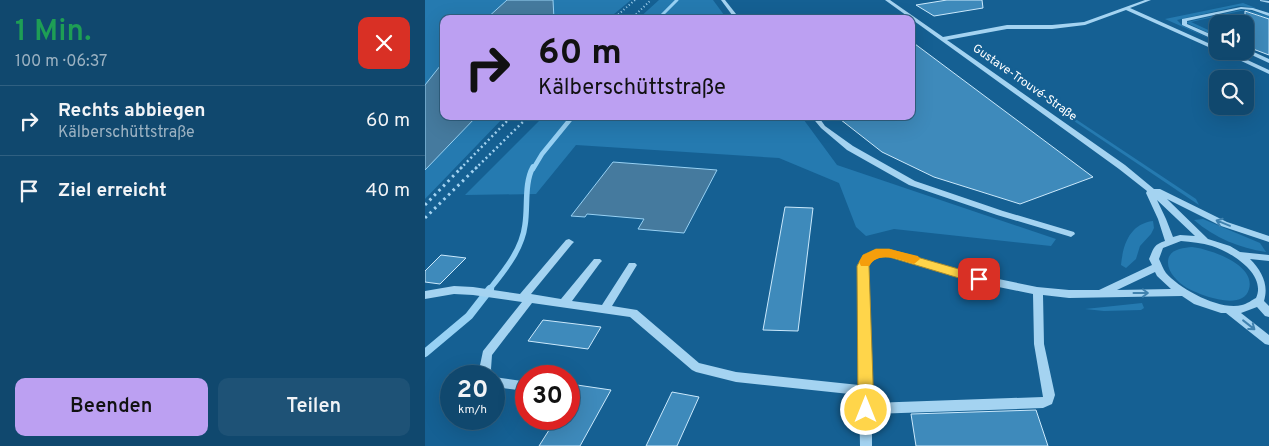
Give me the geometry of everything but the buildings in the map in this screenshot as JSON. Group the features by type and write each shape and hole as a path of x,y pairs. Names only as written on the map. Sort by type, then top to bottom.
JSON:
{"street":[{"path":"723,0 735,15"},
{"name":"Gustave-Trouvé-Straße","path":"887,0 908,15"},
{"path":"942,39 1007,26 1052,27 1085,23 1149,0"},
{"path":"1262,0 1269,2"},
{"path":"1125,8 1209,45"},
{"path":"1209,35 1185,24 1184,20 1241,8 1253,9 1269,15"},
{"name":"Gustave-Trouvé-Straße","path":"915,20 1122,166 1205,241"},
{"path":"1254,54 1269,61"},
{"path":"1243,60 1269,72"},
{"path":"817,120 823,127 850,148 912,183 1000,214 1071,234"},
{"name":"Gustave-Trouvé-Straße","path":"1146,186 1224,224 1269,239"},
{"name":"Gustave-Trouvé-Straße","path":"1146,186 1155,202 1169,240"},
{"path":"1238,255 1266,282 1259,301 1251,306 1228,309 1204,304 1181,293 1170,284 1156,267 1154,258 1156,250 1161,244 1169,240 1192,238 1205,241 1238,255 1269,258"},
{"path":"486,365 487,354 526,298 569,242"},
{"path":"866,446 867,391 863,266 867,258 876,253 889,253 979,279 1038,291 1069,294 1181,293"},
{"path":"564,303 597,261"},
{"path":"605,309 632,265"},
{"path":"1101,293 1156,267"},
{"path":"425,295 454,290 473,291 633,313 696,366 736,377 867,391"},
{"path":"866,410 1043,403 1048,400 1049,396 1038,332 1038,291"},
{"path":"1259,301 1269,313"},
{"path":"1228,309 1269,341"}],"path":[{"path":"618,15 635,0"},
{"path":"635,15 651,0"},
{"path":"425,205 508,120"},
{"path":"425,218 525,120"}],"shaded area":[{"path":"425,0 631,0 613,15 440,15 440,120 501,120 425,199"},
{"path":"507,0 553,0 554,15 490,15"},
{"path":"659,0 713,0 724,15 642,15"},
{"path":"1243,3 1256,8 1239,6 1177,20 1183,26 1209,38 1165,19"},
{"path":"1240,10 1245,10 1222,15 1218,15"},
{"path":"1245,10 1269,16 1269,19"},
{"path":"1209,17 1191,22 1209,30 1209,33 1187,23"},
{"path":"440,66 440,120 473,120 425,170 425,85"},
{"path":"1068,114 1196,199 1199,205 1065,115"},
{"path":"540,120 804,120 837,165 1056,239 1051,246 894,229 866,236 856,227 839,183 779,158 576,145 536,194 465,195"},
{"path":"613,162 717,170 684,233 638,229 644,219 587,214 585,217 571,216"},
{"path":"1203,219 1260,243 1266,252 1246,248 1228,241 1210,232 1194,220"},
{"path":"1153,221 1154,228 1140,246 1136,259 1126,268 1121,265 1129,236 1139,226"},
{"path":"1192,247 1209,251 1239,265 1249,280 1249,289 1245,296 1239,300 1221,300 1193,291 1180,283 1169,269 1169,257 1177,250"},
{"path":"1142,303 1144,308 1141,310 1104,311 1085,309"}],"waterway":[{"path":"662,15 677,0"},
{"path":"533,169 542,154 570,120"},
{"path":"489,290 511,260 520,243 526,218 528,180 533,167"},
{"path":"425,353 469,316 490,289"}],"slow traffic":[{"path":"865,262 867,258 876,253 889,253 914,259"}],"route":[{"path":"866,410 863,266 867,258 876,253 889,253 979,279"}]}
